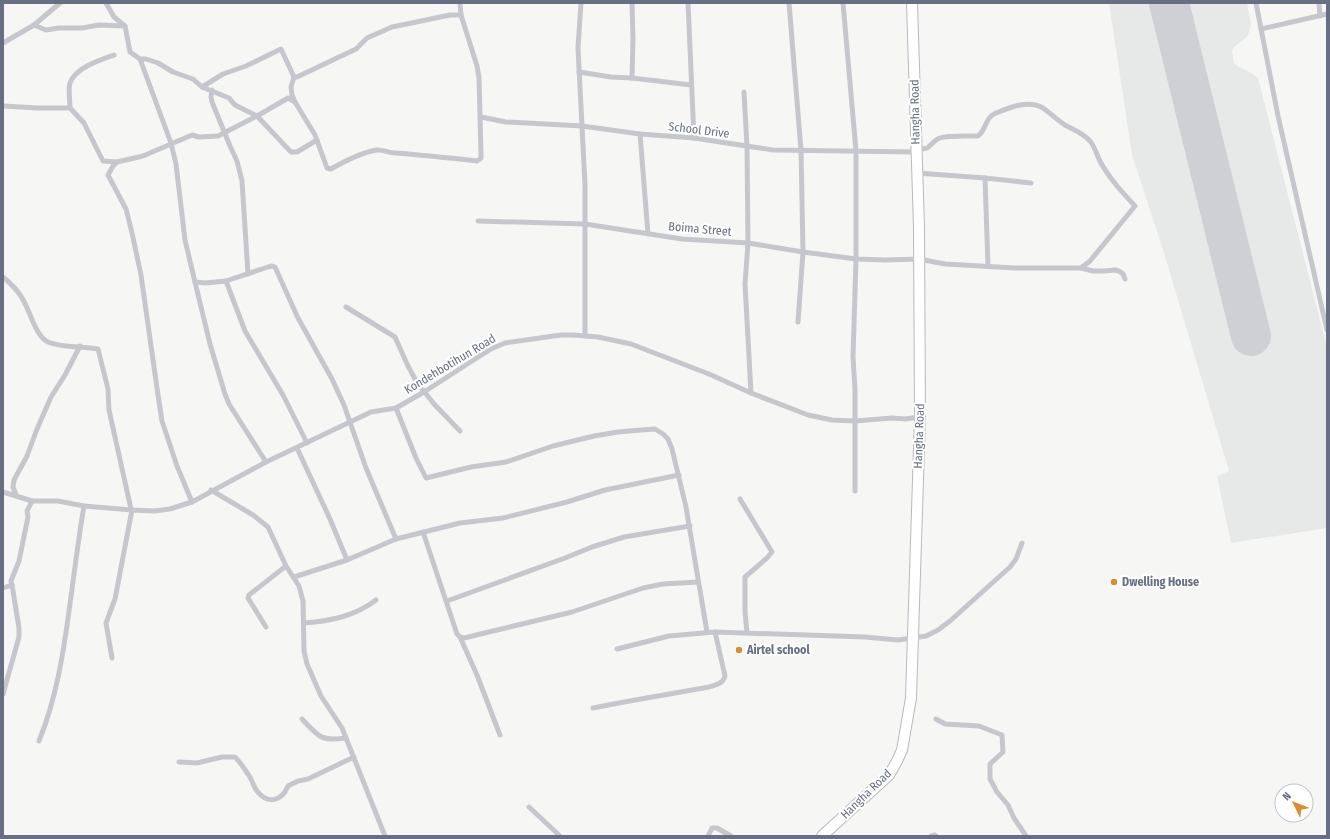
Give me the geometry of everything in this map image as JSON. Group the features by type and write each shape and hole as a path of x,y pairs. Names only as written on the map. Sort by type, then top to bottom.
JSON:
{"highway":[{"name":"Hangha Road","path":"822,836 889,775 902,750 911,698 920,417 918,173 912,3"}],"street":[{"path":"3,42 34,25 60,3"},
{"path":"106,3 114,17 125,26 130,52 140,59 171,143 177,172 185,240 210,344 225,394 229,404 266,462"},
{"path":"202,87 223,74 246,66 281,49 294,77 291,91 295,102 317,140 327,168 331,169 358,155 378,150 392,153 429,155 477,161 481,158 479,78 477,66 461,15 460,3"},
{"path":"581,3 578,48 585,185 585,336"},
{"path":"632,3 632,78"},
{"path":"688,3 694,138"},
{"path":"789,3 801,150 803,252 798,322"},
{"path":"842,3 856,151 854,350 855,491"},
{"path":"1256,3 1278,116 1327,330"},
{"path":"1319,3 1320,16"},
{"path":"1261,30 1327,14"},
{"path":"294,77 297,77 356,49 367,38 392,27 450,15 461,15"},
{"path":"34,25 46,30 59,28 82,28 99,25 125,26"},
{"path":"114,55 93,63 76,73 70,83 70,108 84,123 103,161 117,162 143,156 192,135 206,138 218,136 288,98 295,102"},
{"path":"140,59 146,59 158,63 173,72 193,79 202,87 229,98 235,105 257,116 291,152 297,152 317,140"},
{"path":"579,72 611,77 691,85"},
{"path":"212,90 211,97 237,161 242,181 248,274"},
{"path":"744,92 747,147 748,244 745,284 751,393"},
{"name":"School Drive","path":"481,117 506,122 582,126 640,134 694,138 773,150 922,150 927,149 941,138 978,136 982,133 992,115 1019,105 1036,105 1044,109 1058,121 1080,133 1091,143 1099,160 1119,189 1135,206 1090,261 1081,268"},
{"path":"3,106 70,108"},
{"path":"640,134 648,234"},
{"path":"117,162 108,175 126,210 132,233 141,275 162,421 175,460 192,502"},
{"path":"918,173 1032,183"},
{"path":"986,178 988,266"},
{"name":"Boima Street","path":"478,222 585,224 682,239 748,244 856,259 919,259 945,264 1028,268 1081,268 1093,271 1115,270 1123,274 1125,279"},
{"path":"195,282 206,283 226,281 268,266 275,267 298,318 332,380 396,539"},
{"path":"3,277 13,286 22,298 40,335 48,342 98,349 99,352 108,390 109,410 131,510 116,599 106,620 112,658"},
{"path":"226,281 245,331 283,395 307,443"},
{"path":"346,307 395,337 407,364 424,392 460,431"},
{"name":"Kondehbotihun Road","path":"32,501 58,501 84,506 131,510 162,511 170,509 192,502 211,490 266,462 371,412 396,408 491,349 516,340 561,335 612,339 631,344 808,415 832,420 855,421 920,417"},
{"path":"16,495 12,487 14,480 27,456 36,429 51,397 65,375 80,346"},
{"path":"396,408 416,458 426,478 460,469 506,462 553,446 594,436 618,432 655,429 663,434 668,439 672,449 679,475 690,526 707,632"},
{"path":"297,448 333,525 347,560"},
{"path":"294,577 347,560 396,539 460,523 503,518 567,502 604,490 679,475"},
{"path":"211,490 253,515 268,527 286,566 294,577 302,593 304,651 307,664 321,696 340,723 385,836"},
{"path":"3,492 32,501 27,511 28,517 19,561 11,581 19,628 19,637 3,694"},
{"path":"740,499 772,552 768,558 745,577 745,607 748,633"},
{"path":"39,741 53,701 62,659 84,506"},
{"path":"447,601 592,547 624,537 690,526"},
{"path":"423,532 457,634 460,637 480,682 500,734"},
{"path":"617,648 669,636 707,632 865,636 898,640 926,636 938,630 950,621 1010,567 1016,559 1022,543"},
{"path":"266,627 248,598 249,595 286,566"},
{"path":"460,637 464,638 572,612 650,587 663,584 698,582"},
{"path":"3,588 12,585"},
{"path":"304,623 331,620 346,616 362,609 376,600"},
{"path":"593,708 709,687 720,683 724,680 725,676 715,632"},
{"path":"302,719 323,738 334,740 346,738"},
{"path":"936,719 945,724 979,726 1002,735 1003,752 990,764 990,779 997,792 1008,805 1014,818 1026,836"},
{"path":"179,762 197,762 235,757 246,770 257,790 263,797 269,800 277,799 285,793 288,786 298,781 308,779 354,757"},
{"path":"529,807 560,836"},
{"path":"708,836 712,828 716,828 731,836"},
{"path":"931,836 936,836"}],"shaded area":[{"path":"1109,3 1247,3 1251,24 1247,37 1232,50 1234,63 1258,78 1327,347 1327,528 1231,543 1217,476 1229,471 1164,253 1132,155"}],"runway":[{"path":"1169,3 1251,336"}],"place":[{"name":"Dwelling House","path":"1114,582"},
{"name":"Airtel school","path":"739,650"}]}
